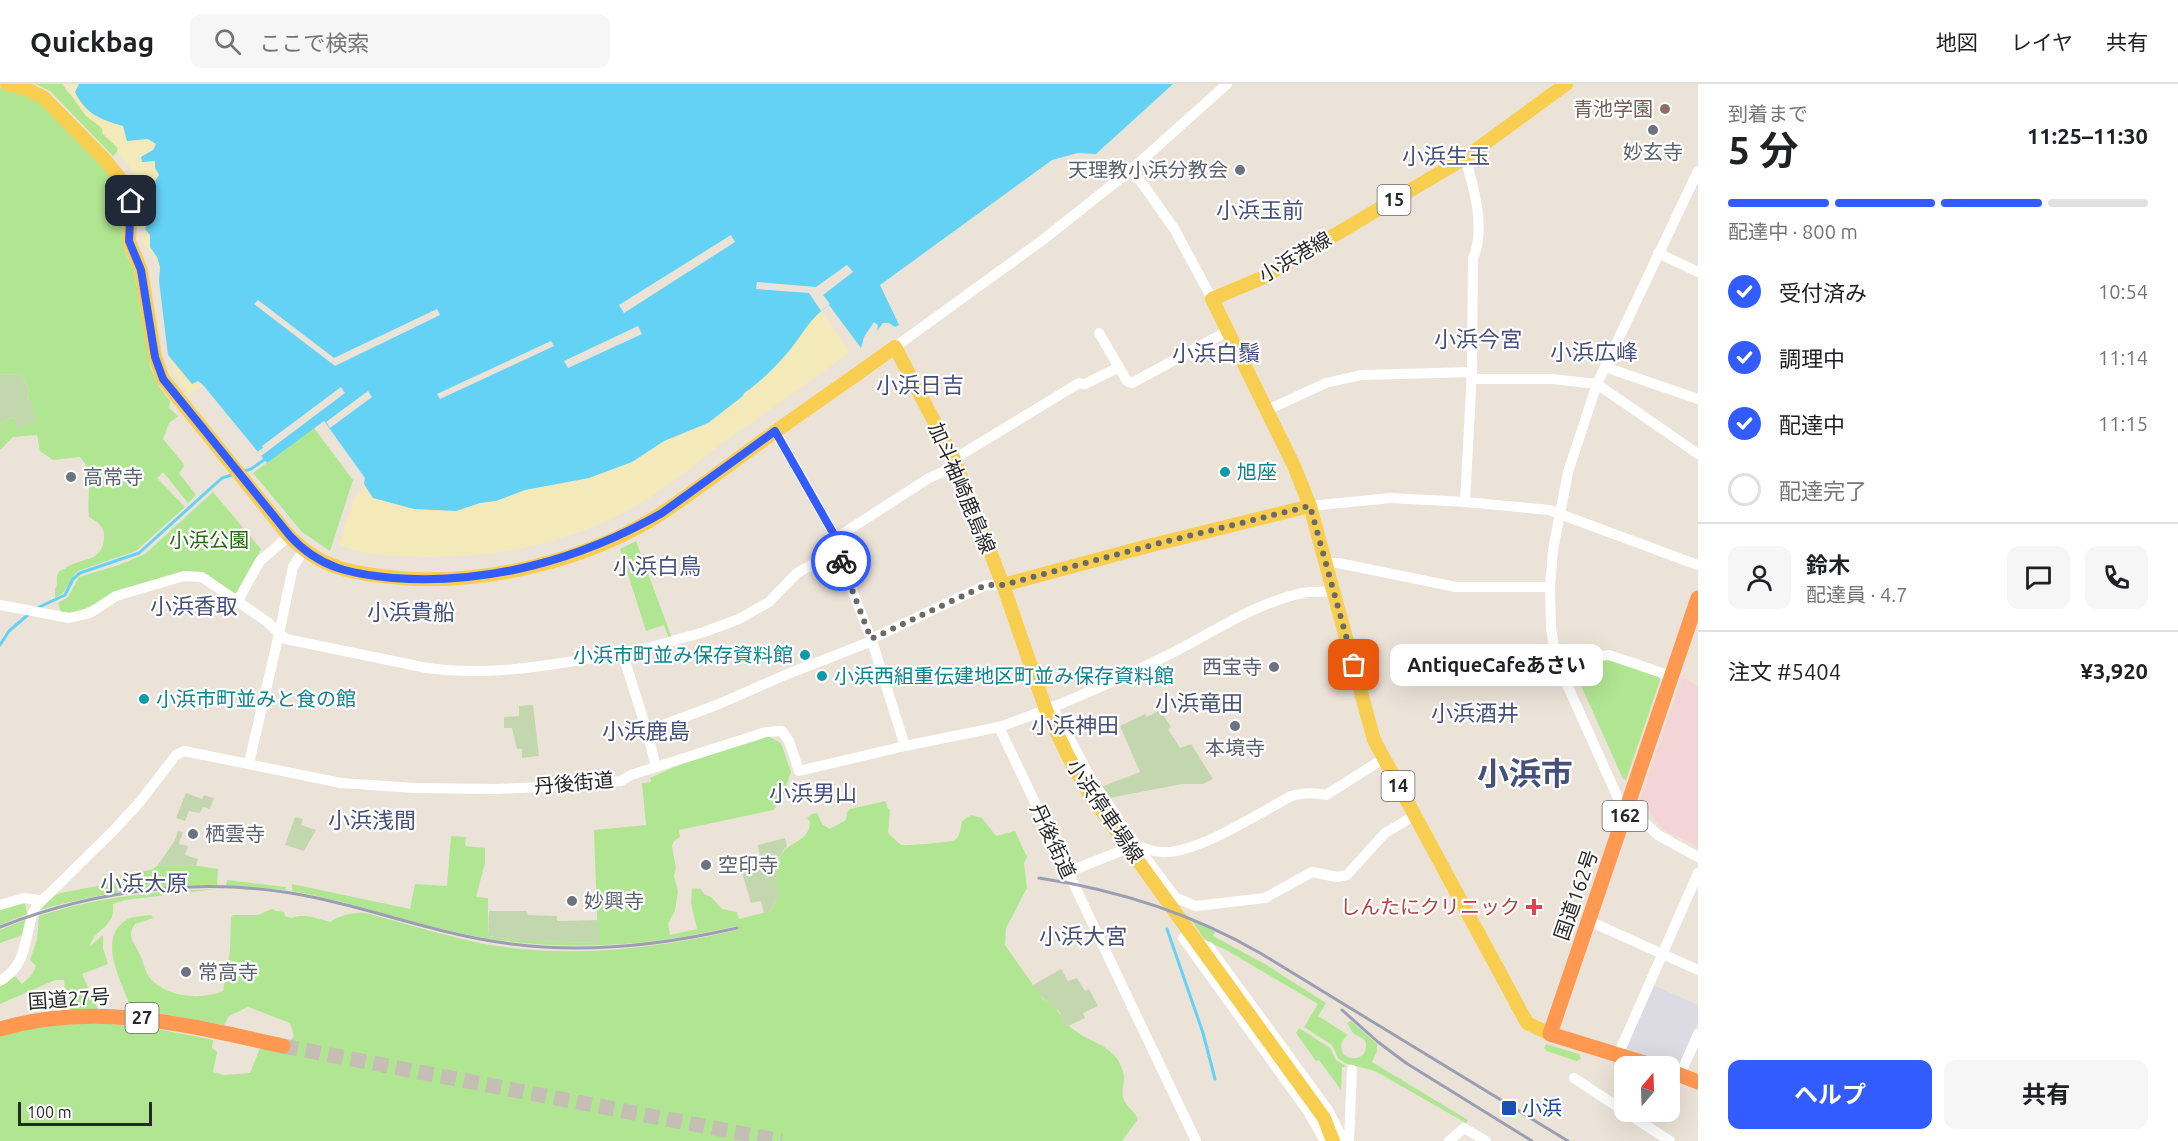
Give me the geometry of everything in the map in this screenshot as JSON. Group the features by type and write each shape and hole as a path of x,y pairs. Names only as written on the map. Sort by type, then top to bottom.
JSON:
{"highway":[{"name":"国道162号","path":"1550,1034 1698,598"},
{"name":"国道27号","path":"0,1029 47,1018 113,1016 159,1021 283,1046"},
{"path":"1550,1034 1621,1056"},
{"path":"1680,1075 1698,1082"}],"main road":[{"path":"6,84 24,88 43,97 106,161 126,186 131,201 129,241 141,270 158,369 171,392 303,550 324,563 350,571 407,579 483,576 539,565 600,544 662,513 895,347"},
{"name":"小浜港線","path":"1212,299 1262,278 1465,158 1566,84"},
{"path":"1003,585 1154,544 1310,506 1294,466 1212,299"},
{"name":"加斗袖崎鹿島線","path":"895,347 956,462 1003,585"},
{"name":"14","path":"1310,506 1374,740 1527,1023 1550,1034"},
{"name":"小浜停車場線","path":"1003,585 1068,756 1089,793 1324,1118 1333,1141"}],"street":[{"path":"895,347 1044,239 1132,169 1227,84"},
{"path":"1465,158 1478,210 1478,248 1473,258 1471,375 1465,502"},
{"path":"1132,169 1175,230 1212,299"},
{"path":"1698,171 1597,384 1568,472 1553,550 1550,587 1551,628 1556,660 1618,798 1658,835 1698,857"},
{"path":"1658,253 1698,272"},
{"path":"1099,333 1127,381 1132,383 1227,332"},
{"path":"836,538 1079,383 1085,384 1119,366"},
{"path":"1605,366 1698,399"},
{"path":"1267,411 1326,383 1362,375 1471,375 1552,379 1597,384 1698,454"},
{"path":"775,431 836,538 837,551 871,640 905,746 999,727 1049,709 1169,654 1234,618 1267,603 1304,592 1334,592"},
{"path":"1310,506 1391,498 1550,510 1698,566"},
{"path":"237,602 260,561 290,536"},
{"path":"249,763 293,567 303,550"},
{"path":"656,767 623,655 704,632 739,619 769,602 797,573 837,551"},
{"path":"1327,563 1338,563 1456,587 1550,587"},
{"path":"0,605 39,613 76,617 90,613 116,596 184,576 201,577 266,621 286,639 449,671 493,671 537,667 622,653"},
{"path":"646,732 871,640 986,585 1003,585"},
{"path":"1556,660 1609,655 1671,676"},
{"path":"1049,709 1090,777 1176,898 1196,906 1265,898 1312,872 1337,877 1347,875 1385,833 1414,816"},
{"name":"丹後街道","path":"999,727 1196,1141"},
{"name":"丹後街道","path":"39,900 47,896 114,831 176,755 184,751 341,783 457,789 568,786 621,781 631,775 766,732 782,731 789,741 799,771 905,746"},
{"path":"1068,872 1136,844 1149,850 1165,853 1199,844 1291,796 1315,792 1326,795 1383,759"},
{"path":"1618,1055 1698,873"},
{"path":"0,905 24,898 39,900 32,912 21,958 8,976 0,981"},
{"path":"1589,921 1698,970"},
{"path":"1324,1141 1307,1110 1183,938 1209,947 1328,1110 1344,1141"},
{"path":"1680,1065 1698,1034"},
{"path":"1349,1141 1352,1070"},
{"path":"1574,1078 1614,1104"},
{"path":"1642,1122 1670,1141"},
{"path":"1449,1141 1464,1128 1486,1141"}],"shaded area":[{"path":"1682,677 1698,686 1698,847 1663,830 1640,800"},
{"path":"1653,985 1698,1005 1698,1022 1680,1063 1680,1056 1644,1056 1625,1048"}],"green space":[{"path":"36,84 63,84 102,128 103,134 118,148 117,152 113,156 50,91"},
{"path":"0,87 32,95 102,163 121,188 125,205 123,239 125,251 134,271 150,366 158,385 170,401 169,408 178,416 169,423 163,439 183,463 184,466 179,473 196,495 188,503 163,472 157,478 185,507 136,551 78,571 63,593 55,598 59,572 96,556 100,552 104,534 100,525 89,517 89,478 85,463 80,457 53,460 40,451 37,435 13,437 0,450 0,425 12,417 16,419 30,403 27,394 29,390 21,375 0,374"},
{"path":"0,374 21,375 29,390 27,395 36,421 17,429 14,423 16,419 12,417 0,425"},
{"path":"314,428 353,480 330,551 302,532 253,473"},
{"name":"小浜公園","path":"213,492 261,549 238,593 232,594 207,575 93,605 74,613 61,612 58,603 68,597 79,577 119,565 145,554"},
{"path":"636,541 672,638 669,639 664,625 646,631 620,549"},
{"path":"1606,659 1658,675 1660,680 1626,780 1623,779 1571,663"},
{"path":"533,705 539,756 522,758 522,749 517,749 512,728 504,728 504,717 519,716 519,706"},
{"path":"1160,710 1171,727 1168,729 1180,748 1191,744 1213,779 1203,784 1182,784 1109,798 1101,787 1140,772 1120,726 1145,714 1147,717"},
{"path":"768,736 781,743 791,772 781,801 773,810 679,830 680,837 674,841 672,846 676,868 674,876 678,891 675,911 668,923 670,935 697,929 691,903 692,888 701,889 722,909 737,912 739,919 771,911 776,900 774,880 778,875 781,854 804,836 810,821 807,818 812,814 817,813 822,824 830,829 846,820 850,809 886,801 890,810 888,833 901,845 955,840 962,821 971,815 982,818 996,836 1015,831 1027,857 1024,863 1027,888 1006,928 1005,945 1043,999 1053,1005 1063,1022 1107,1049 1121,1066 1124,1076 1123,1097 1138,1119 1122,1141 0,1141 0,1036 28,1029 81,1023 158,1030 213,1040 212,1048 217,1052 213,1072 224,1075 250,1073 260,1048 282,1051 294,1036 290,1023 248,1007 229,1016 224,1025 131,1008 117,973 112,948 113,937 118,927 133,917 151,915 153,918 135,924 131,932 148,975 163,988 182,995 193,996 204,996 223,991 230,951 231,917 233,915 258,915 272,909 284,912 285,916 292,918 306,916 330,922 351,914 368,914 466,940 534,950 602,950 636,947 738,930 736,926 670,939 603,945 570,946 502,941 447,930 292,891 292,884 410,909 415,884 447,886 451,836 466,837 465,846 485,848 485,863 476,897 488,898 488,936 543,941 598,942 594,830 646,825 642,783 651,782 650,778 683,763"},
{"path":"186,793 202,799 204,795 214,798 210,809 203,807 200,813 189,811 185,821 176,818"},
{"path":"295,817 303,819 301,825 316,830 304,851 285,845"},
{"path":"178,831 183,832 179,844 188,846 185,855 198,859 196,866 158,865 175,840"},
{"path":"785,838 787,846 780,856 778,875 774,880 781,896 776,900 771,911 764,913 761,901 751,903 741,869 761,863 758,845"},
{"path":"158,865 218,869 217,885 127,891 40,910 56,894 102,885 111,879 153,869"},
{"path":"227,880 286,887 285,890 226,885"},
{"path":"216,889 125,900 113,904 111,918 92,940 90,946 103,935 103,948 108,964 82,974 98,1010 70,1011 69,991 65,989 64,980 55,980 0,1004 0,986 15,976 22,984 31,976 36,966 30,960 37,939 39,916 61,909 126,896"},
{"path":"25,903 27,914 0,925 0,908"},
{"path":"489,911 527,911 528,915 557,916 557,921 598,920 599,942 544,941 488,936"},
{"path":"27,919 25,934 0,943 0,930"},
{"path":"1192,921 1215,931 1213,936 1265,964 1326,1003 1318,1016 1348,1035 1342,1044 1344,1055 1358,1058 1366,1050 1365,1040 1353,1033 1347,1023 1351,1021 1377,1044 1377,1051 1372,1062 1468,1120 1466,1123 1375,1071 1345,1063 1338,1058 1332,1045 1304,1027 1318,1004 1205,940"},
{"path":"1061,969 1068,981 1077,978 1085,991 1089,989 1098,1006 1083,1013 1085,1018 1068,1026 1063,1022 1058,1011 1040,995 1033,985"},
{"path":"1299,1028 1330,1048 1336,1060 1347,1067 1342,1067 1341,1090 1296,1033"},
{"path":"1546,1044 1579,1054 1581,1059 1576,1061 1547,1051 1544,1048"}],"sand":[{"path":"63,84 79,84 75,92 105,120 123,126 127,141 148,139 156,144 153,150 159,175 150,189 150,211 146,229 151,248 160,267 158,271 157,264 142,241 143,189 117,152 118,148 103,134 102,128 86,116"},
{"path":"821,311 850,352 661,490 623,513 579,532 533,546 486,554 438,557 400,556 363,552 339,545 354,499 361,492 364,484 370,494 386,502 414,509 456,511 480,503 496,501 525,490 589,478 632,462 664,441 708,423 743,396 766,375"},
{"path":"168,355 192,383 198,380 203,385 189,395 173,372"}],"water":[{"path":"79,84 1173,84 1096,154 1078,153 1052,160 880,285 899,325 895,327 889,323 883,323 877,331 878,325 874,322 864,337 861,348 829,305 812,321 768,374 708,423 664,441 632,462 589,478 525,490 496,501 480,503 456,511 414,509 373,498 364,484 365,478 324,421 267,463 203,385 198,381 192,384 168,355 159,281 160,267 150,247 150,235 145,229 150,211 150,189 159,175 155,168 155,161 142,162 141,157 153,150 156,144 148,139 127,141 123,126 94,115 84,106 75,92"}],"pier":[{"path":"731,235 735,242 624,313 619,305"},
{"path":"847,265 853,272 823,295 830,304 821,311 809,293 756,289 757,282 816,287"},
{"path":"258,300 334,358 437,309 440,315 335,366 254,304"},
{"path":"638,326 642,334 568,368 564,361"},
{"path":"551,341 554,346 440,399 437,394"},
{"path":"341,387 345,393 261,456 257,452 263,448 262,446"},
{"path":"368,391 372,397 330,428 326,422"}],"waterway":[{"path":"244,471 264,460"},
{"path":"37,608 65,595 73,579 80,573 139,553 222,478 235,474"},
{"path":"0,645 9,631 29,614"},
{"path":"1167,929 1203,1033 1215,1079"}],"tunnel":[{"path":"283,1046 782,1141"}],"railway":[{"path":"1039,878 1125,896 1181,915 1234,939 1568,1141"},
{"path":"0,927 77,903 116,895 156,889 237,887 317,898 438,930 487,940 540,947 625,946 681,939 737,928"},
{"path":"1342,1010 1406,1063 1532,1141"}],"way so far":[{"path":"841,561 871,639 986,585 1003,585 1310,506 1354,665"}],"place":[{"name":"青池学園","path":"1665,109"},
{"name":"妙玄寺","path":"1653,130"},
{"name":"天理教小浜分教会","path":"1240,170"},
{"name":"旭座","path":"1225,472"},
{"name":"高常寺","path":"71,477"},
{"name":"小浜市町並み保存資料館","path":"805,655"},
{"name":"AntiqueCafeあさい","path":"1354,665"},
{"name":"西宝寺","path":"1274,667"},
{"name":"小浜西組重伝建地区町並み保存資料館","path":"822,676"},
{"name":"小浜市町並みと食の館","path":"144,699"},
{"name":"本境寺","path":"1235,726"},
{"name":"栖雲寺","path":"193,834"},
{"name":"空印寺","path":"706,865"},
{"name":"妙興寺","path":"572,901"},
{"name":"しんたにクリニック","path":"1534,907"},
{"name":"常高寺","path":"186,972"},
{"name":"小浜","path":"1509,1108"}],"district":[{"name":"小浜生玉","path":"1446,156"},
{"name":"小浜玉前","path":"1260,210"},
{"name":"小浜今宮","path":"1478,339"},
{"name":"小浜広峰","path":"1594,352"},
{"name":"小浜白鬚","path":"1216,353"},
{"name":"小浜日吉","path":"920,385"},
{"name":"小浜白鳥","path":"657,566"},
{"name":"小浜香取","path":"194,606"},
{"name":"小浜貴船","path":"411,612"},
{"name":"小浜竜田","path":"1199,703"},
{"name":"小浜酒井","path":"1475,713"},
{"name":"小浜神田","path":"1075,725"},
{"name":"小浜鹿島","path":"646,731"},
{"name":"小浜市","path":"1525,774"},
{"name":"小浜男山","path":"813,793"},
{"name":"小浜浅間","path":"372,820"},
{"name":"小浜大原","path":"144,883"},
{"name":"小浜大宮","path":"1083,936"}],"route":[{"path":"131,201 129,241 141,270 155,357 163,379 171,392 290,536 303,550 324,563 350,571 407,579 483,576 539,565 609,540 645,523 775,431 836,538 841,561"}]}
